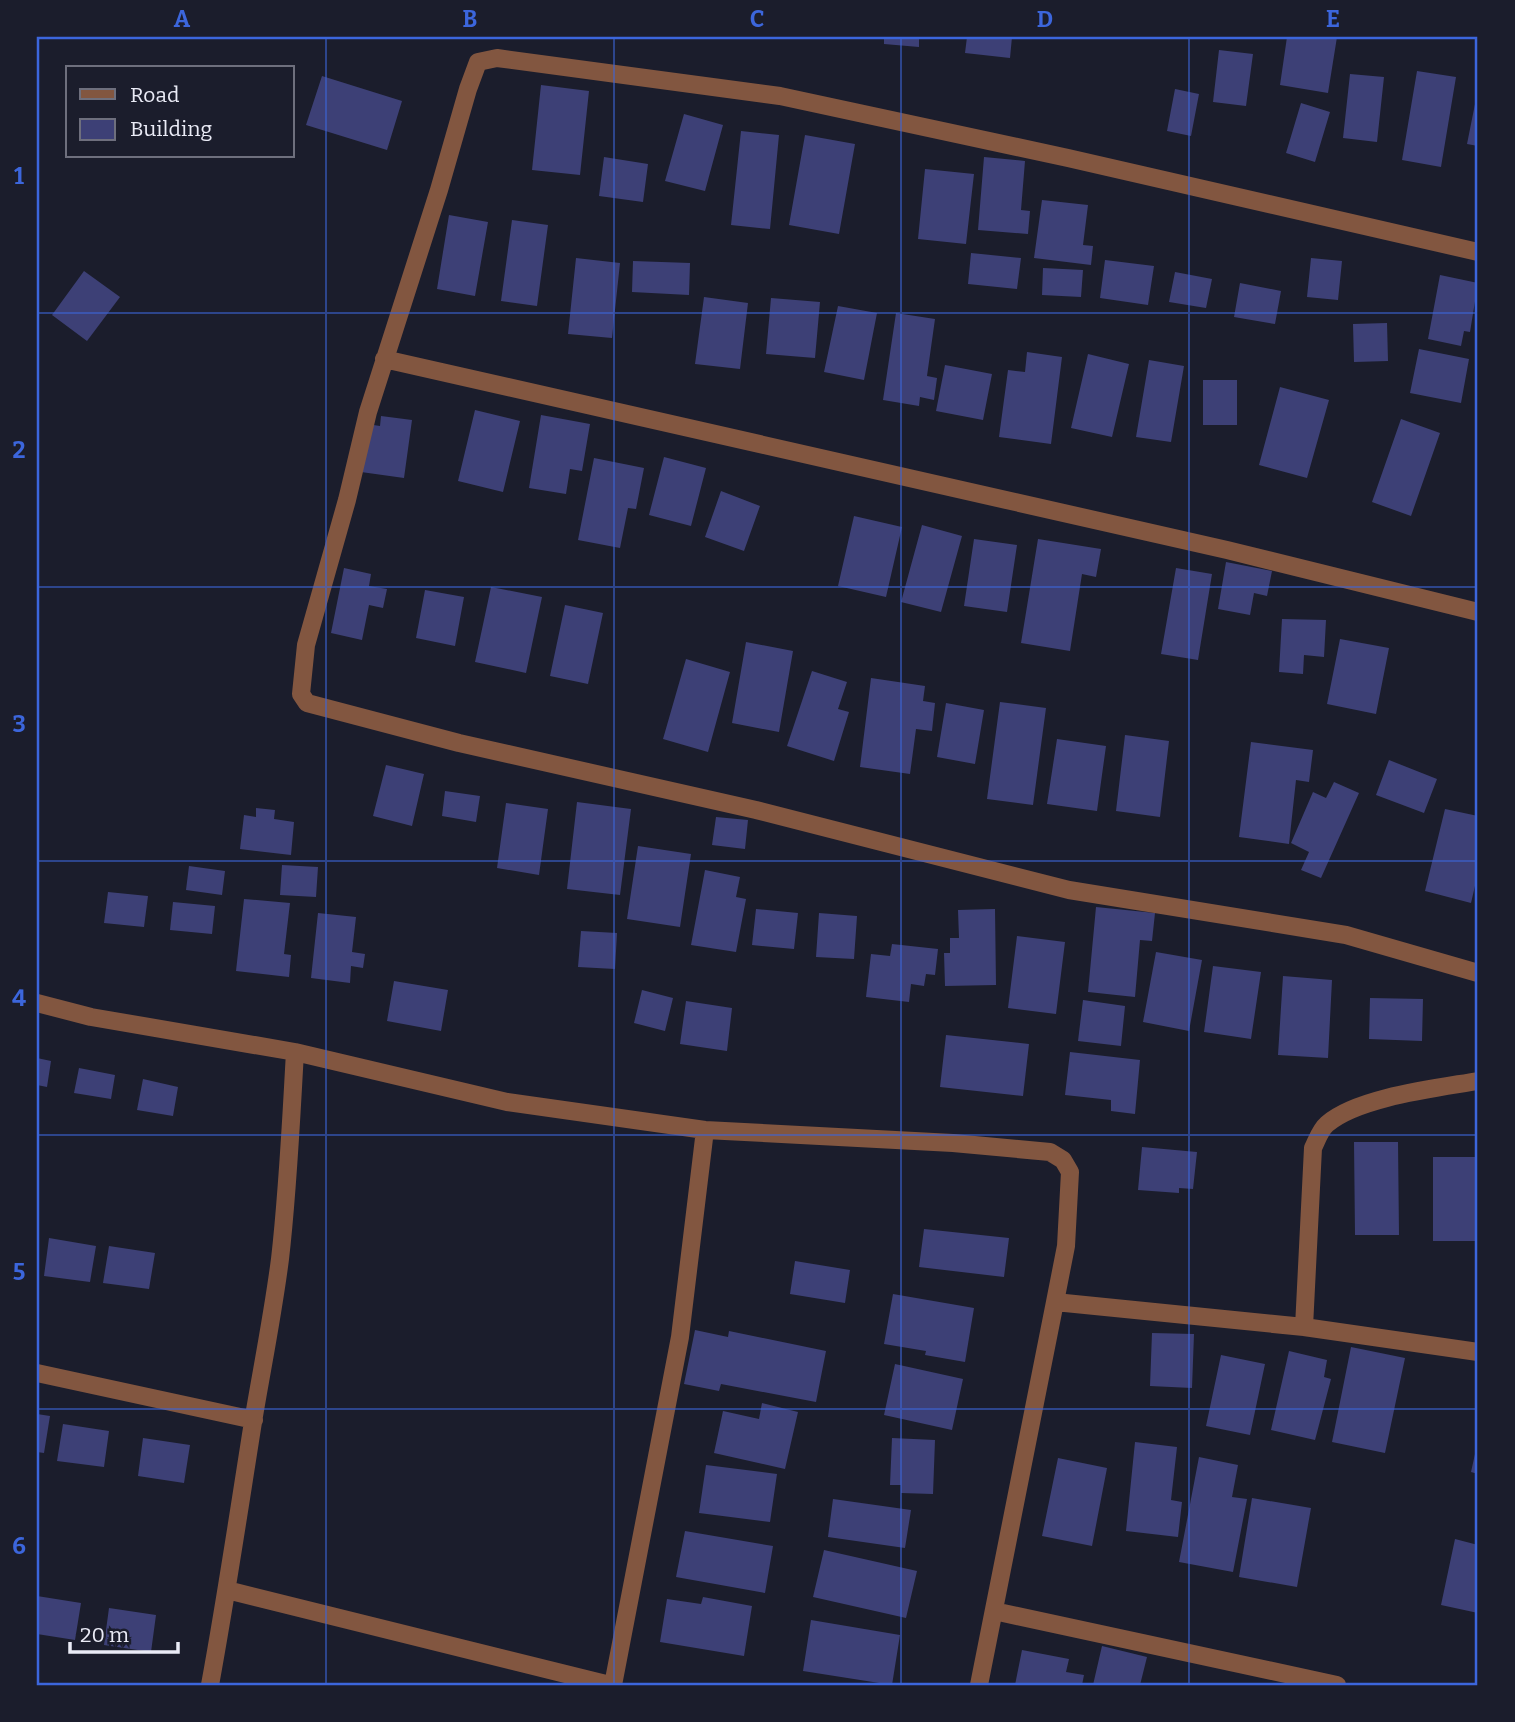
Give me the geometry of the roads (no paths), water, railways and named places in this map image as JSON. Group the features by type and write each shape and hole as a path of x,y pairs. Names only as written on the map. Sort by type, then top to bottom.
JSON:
{"street":[{"path":"1478,252 1081,161 780,96 497,58 478,62 368,412 347,500 306,645 300,694 307,703 459,743 756,810 1069,890 1346,935 1478,973"},
{"path":"384,359 1200,543 1478,612"},
{"path":"37,1003 91,1017 295,1052 507,1102 705,1130 953,1143 1050,1152 1063,1160 1070,1172 1066,1246 979,1685"},
{"path":"210,1685 267,1352 280,1258 290,1152 295,1052"},
{"path":"1304,1327 1313,1148 1319,1135 1327,1125 1359,1106 1433,1088 1478,1081"},
{"path":"227,1590 611,1685 680,1336 705,1130"},
{"path":"1055,1302 1304,1327 1478,1352"},
{"path":"37,1373 254,1420"},
{"path":"994,1611 1337,1685"}]}
